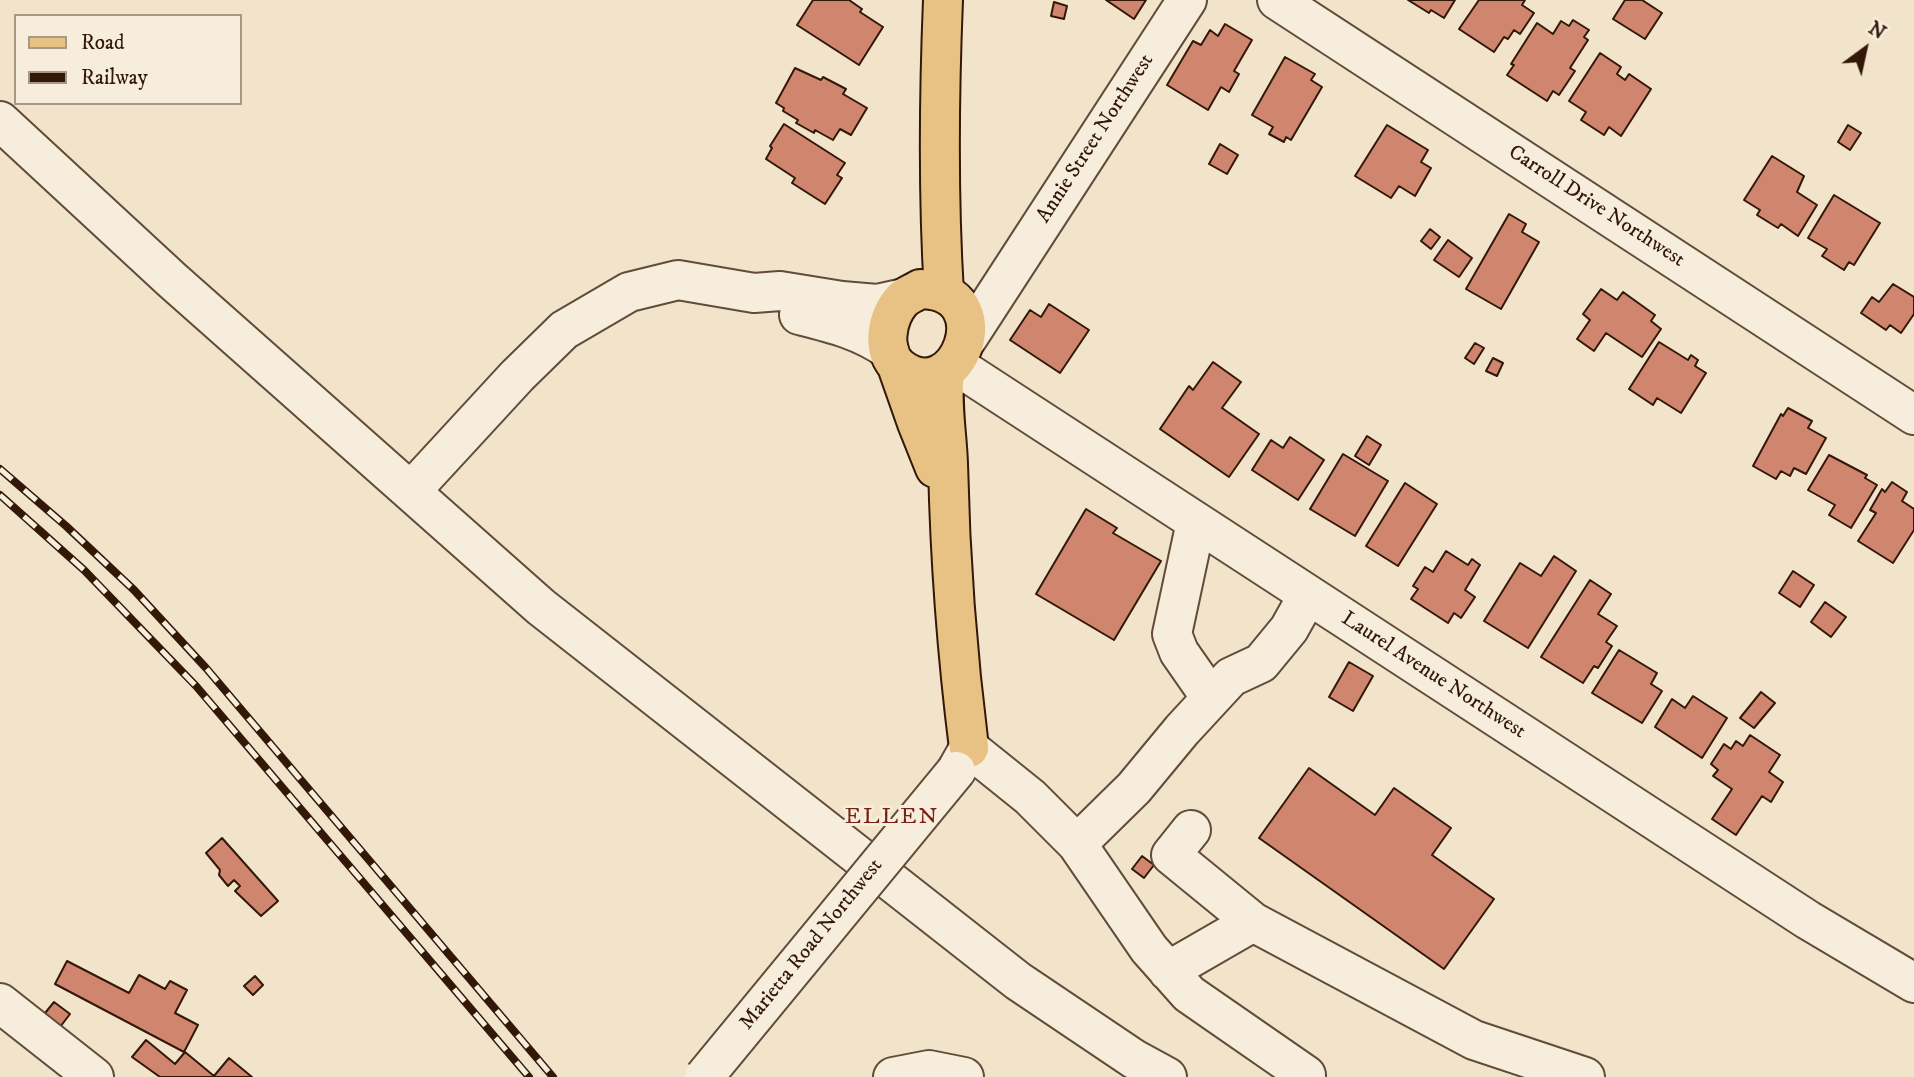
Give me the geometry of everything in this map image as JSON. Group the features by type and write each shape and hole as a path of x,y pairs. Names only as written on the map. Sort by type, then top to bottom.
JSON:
{"main road":[{"path":"932,295 941,221 939,79 943,0"},
{"path":"932,295 891,317 888,331 893,358 928,453 949,495"},
{"path":"932,295 965,321 943,421 947,447 962,759"},
{"path":"893,358 909,374 919,377 933,377 955,358"}],"street":[{"name":"Annie Street Northwest","path":"955,358 1187,0"},
{"name":"Carroll Drive Northwest","path":"1277,0 1914,415"},
{"path":"0,121 172,280 541,607 1007,973 1134,1059 1167,1077"},
{"path":"411,491 517,376 564,330 629,292 678,280 754,293 780,291 877,304 1005,279"},
{"path":"754,293 772,307 869,336 893,358"},
{"name":"Laurel Avenue Northwest","path":"955,358 1308,595 1808,920 1914,983"},
{"path":"1196,522 1172,634 1179,652 1211,698"},
{"path":"1077,844 1134,788 1231,677 1261,663 1289,629 1308,595"},
{"path":"962,759 1030,797 1077,844 1149,949 1189,994 1306,1075"},
{"name":"Marietta Road Northwest","path":"704,1077 962,759"},
{"path":"1191,830 1171,855 1253,922 1474,1040 1585,1077"},
{"path":"1168,971 1253,922"},
{"path":"0,1003 94,1077"},
{"path":"909,1076 929,1070 964,1077"}],"building":[{"path":"813,0 849,0 862,9 860,12 883,27 859,65 797,25"},
{"path":"1106,0 1146,0 1134,19"},
{"path":"1408,0 1455,0 1444,18 1431,10 1429,13"},
{"path":"1479,0 1525,0 1522,5 1534,13 1520,34 1514,30 1508,39 1504,37 1494,52 1459,29"},
{"path":"1625,0 1642,0 1662,13 1645,39 1613,19"},
{"path":"1054,2 1067,6 1064,19 1051,16"},
{"path":"1573,20 1589,30 1584,37 1588,40 1570,68 1575,71 1559,95 1553,91 1547,101 1507,75 1537,23 1553,34 1561,21 1569,26"},
{"path":"1225,24 1252,40 1234,71 1239,74 1229,92 1221,87 1208,110 1167,85 1193,41 1201,45 1210,30 1218,36"},
{"path":"1600,53 1621,67 1617,74 1625,80 1629,74 1651,89 1621,136 1609,127 1604,135 1581,120 1586,112 1569,101"},
{"path":"1285,57 1315,74 1311,80 1322,87 1291,140 1286,137 1284,142 1269,134 1273,127 1252,115"},
{"path":"795,68 821,80 823,77 846,89 843,94 867,108 851,135 840,129 833,140 815,130 814,133 796,123 798,120 776,103"},
{"path":"784,124 845,163 837,175 842,178 825,204 792,183 795,178 766,159 772,148 770,146"},
{"path":"1387,125 1428,150 1421,162 1431,168 1415,196 1399,186 1391,198 1355,176"},
{"path":"1848,125 1861,133 1850,150 1838,142"},
{"path":"1220,144 1238,155 1227,174 1209,164"},
{"path":"1772,156 1804,176 1797,192 1817,205 1798,236 1781,224 1778,228 1757,215 1760,210 1744,200"},
{"path":"1834,195 1880,223 1854,265 1849,262 1844,270 1822,256 1827,249 1808,238"},
{"path":"1509,214 1526,224 1522,232 1539,242 1501,309 1466,289"},
{"path":"1430,229 1440,237 1431,249 1421,241"},
{"path":"1448,240 1472,258 1459,277 1434,260"},
{"path":"1893,284 1914,297 1914,314 1901,333 1890,325 1886,330 1861,313 1872,297 1879,302"},
{"path":"1601,289 1617,300 1623,292 1655,315 1651,321 1661,329 1642,357 1606,333 1594,351 1577,339 1590,320 1583,314"},
{"path":"1049,304 1089,330 1060,373 1010,340 1030,310 1041,317"},
{"path":"1659,342 1688,360 1691,355 1698,360 1695,366 1706,373 1681,413 1657,398 1653,405 1629,389"},
{"path":"1475,343 1484,348 1474,364 1465,358"},
{"path":"1493,358 1503,363 1497,376 1486,371"},
{"path":"1213,362 1241,382 1222,408 1259,434 1229,477 1160,429 1189,386 1193,390"},
{"path":"1788,408 1812,421 1808,428 1826,438 1806,474 1794,468 1790,476 1781,471 1776,479 1753,466 1781,414 1783,416"},
{"path":"1367,436 1381,445 1369,465 1355,456"},
{"path":"1290,437 1324,460 1298,500 1252,470 1271,440 1283,448"},
{"path":"1343,454 1388,481 1355,536 1310,509"},
{"path":"1829,455 1867,475 1865,478 1877,485 1851,528 1829,515 1835,505 1808,490"},
{"path":"1892,482 1907,492 1902,501 1914,509 1914,530 1893,563 1858,541 1876,513 1870,510 1882,489 1885,492"},
{"path":"1405,483 1437,504 1398,566 1366,546"},
{"path":"1086,509 1117,528 1113,533 1161,561 1114,640 1036,594"},
{"path":"1446,551 1468,565 1472,559 1480,565 1465,590 1475,597 1461,618 1454,613 1448,623 1411,599 1418,589 1413,586 1425,567 1433,572"},
{"path":"1554,556 1576,571 1528,648 1484,621 1520,563 1541,576"},
{"path":"1793,571 1814,585 1800,607 1779,593"},
{"path":"1590,580 1611,594 1598,614 1617,626 1606,642 1612,646 1598,668 1594,666 1583,683 1541,657"},
{"path":"1825,602 1846,617 1831,637 1811,622"},
{"path":"1619,650 1657,673 1651,684 1662,691 1642,723 1592,693"},
{"path":"1349,662 1373,676 1353,711 1329,697"},
{"path":"1761,692 1775,703 1754,728 1740,718"},
{"path":"1693,696 1727,718 1702,758 1655,727 1672,699 1685,708"},
{"path":"1750,735 1780,755 1769,772 1783,782 1771,802 1762,796 1736,835 1712,819 1732,789 1713,776 1718,770 1711,764 1724,744 1731,749 1736,741 1743,746"},
{"path":"1309,768 1375,815 1394,788 1451,828 1432,855 1494,899 1444,969 1259,838"},
{"path":"222,838 278,901 261,916 235,891 240,886 234,880 228,886 219,875 220,870 206,853"},
{"path":"1142,856 1154,865 1144,878 1132,869"},
{"path":"67,961 129,993 139,975 165,989 170,981 187,990 175,1013 198,1025 184,1052 55,984"},
{"path":"255,976 263,985 253,995 244,986"},
{"path":"54,1002 70,1014 57,1031 41,1018"},
{"path":"146,1040 175,1064 185,1052 214,1076 229,1058 252,1077 160,1077 132,1057"}],"railway":[{"path":"0,469 134,590 206,668 553,1077"},
{"path":"0,495 84,570 196,686 529,1077"}],"district":[{"name":"ELLEN","path":"892,818"}]}
